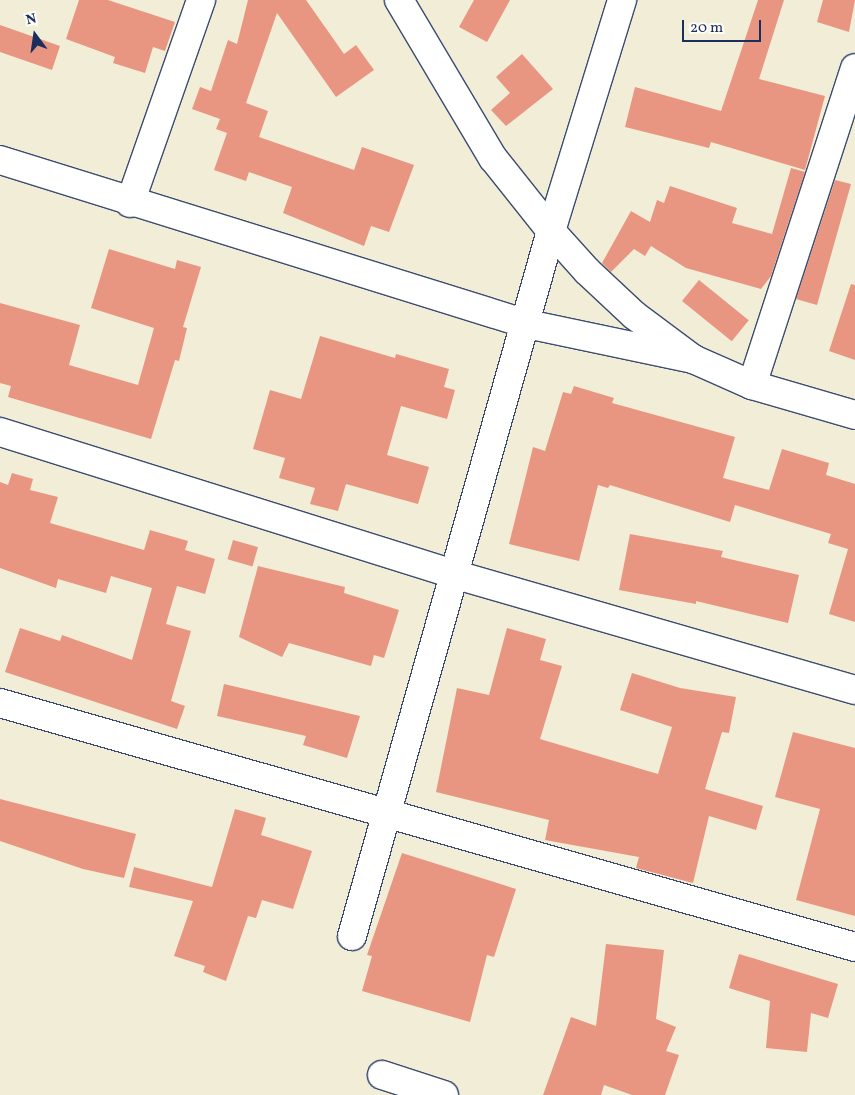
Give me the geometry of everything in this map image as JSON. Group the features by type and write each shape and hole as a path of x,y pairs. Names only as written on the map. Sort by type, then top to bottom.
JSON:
{"street":[{"path":"130,203 200,0"},
{"path":"399,0 493,158 551,232 587,271 634,315 693,359"},
{"path":"352,936 388,814 453,574 527,324 551,232 622,0"},
{"path":"752,384 855,68"},
{"path":"0,160 130,203 527,324 693,359 752,384 855,415"},
{"path":"0,432 453,574 855,690"},
{"path":"0,703 855,946"},
{"path":"382,1075 444,1095"}],"building":[{"path":"79,0 108,0 175,22 165,51 153,47 145,73 113,63 115,57 66,39"},
{"path":"248,0 306,0 344,54 356,45 374,70 336,97 277,13 246,103 268,111 259,137 354,170 362,147 414,165 389,232 371,226 364,246 283,213 292,187 249,172 246,181 214,170 227,133 216,129 220,119 192,109 200,87 211,91 228,40 237,44"},
{"path":"474,0 510,0 487,42 459,27"},
{"path":"758,0 784,0 759,79 825,96 805,170 711,142 709,148 625,127 635,87 721,111"},
{"path":"823,0 855,0 849,32 817,22"},
{"path":"0,25 60,46 52,70 0,52"},
{"path":"522,54 553,89 506,126 491,110 510,93 496,77"},
{"path":"791,168 805,172 771,276 761,289 686,268 651,246 645,256 634,249 611,272 602,263 631,211 650,222 657,200 664,203 670,186 737,208 732,223 772,234"},
{"path":"835,180 851,184 817,305 796,299"},
{"path":"109,249 175,269 177,260 201,267 183,327 187,328 179,361 175,360 151,439 8,397 11,386 0,383 0,303 80,325 69,365 138,385 154,328 91,308"},
{"path":"699,280 749,320 732,341 682,301"},
{"path":"851,284 855,285 855,360 829,351"},
{"path":"320,336 395,358 396,354 449,369 444,387 455,390 447,419 401,406 387,455 429,467 418,504 346,484 338,511 310,504 315,488 279,478 285,458 253,449 270,390 301,399"},
{"path":"574,386 614,398 612,403 735,437 723,478 769,490 782,449 829,463 826,475 855,484 855,622 829,614 848,549 828,543 831,534 735,505 730,522 610,485 608,488 598,485 579,561 509,544 533,447 545,451 563,392 571,394"},
{"path":"12,473 33,479 30,490 58,497 50,523 144,550 150,530 188,541 185,550 215,559 205,594 177,586 166,624 191,631 171,701 185,706 177,729 5,672 20,628 60,641 62,635 132,660 152,588 111,576 106,593 58,579 56,588 0,568 0,482 8,485"},
{"path":"630,534 723,551 721,557 799,575 788,623 696,601 696,604 619,590"},
{"path":"233,540 258,547 252,566 227,559"},
{"path":"258,566 345,587 344,593 399,610 384,658 374,655 371,666 289,643 282,657 239,637"},
{"path":"507,628 546,639 540,660 562,666 540,739 658,774 672,727 620,710 632,673 680,688 736,697 729,733 722,732 705,789 763,806 756,830 709,816 693,883 636,868 639,857 545,840 549,820 436,792 457,688 489,695"},
{"path":"224,684 360,716 347,758 303,745 306,736 217,716"},
{"path":"793,732 855,748 855,916 796,900 820,809 775,797"},
{"path":"0,799 136,834 124,878 83,869 0,841"},
{"path":"235,809 266,818 261,835 312,851 293,909 262,900 256,918 248,916 226,981 203,972 205,966 174,956 193,901 129,887 134,867 212,887"},
{"path":"402,853 516,889 494,957 487,955 470,1022 362,991 372,956 367,955"},
{"path":"606,944 664,950 656,1019 676,1027 666,1051 679,1055 665,1095 632,1095 604,1085 601,1095 543,1095 571,1017 596,1026"},
{"path":"739,954 838,984 828,1018 811,1013 807,1052 766,1048 770,1001 729,988"}]}
